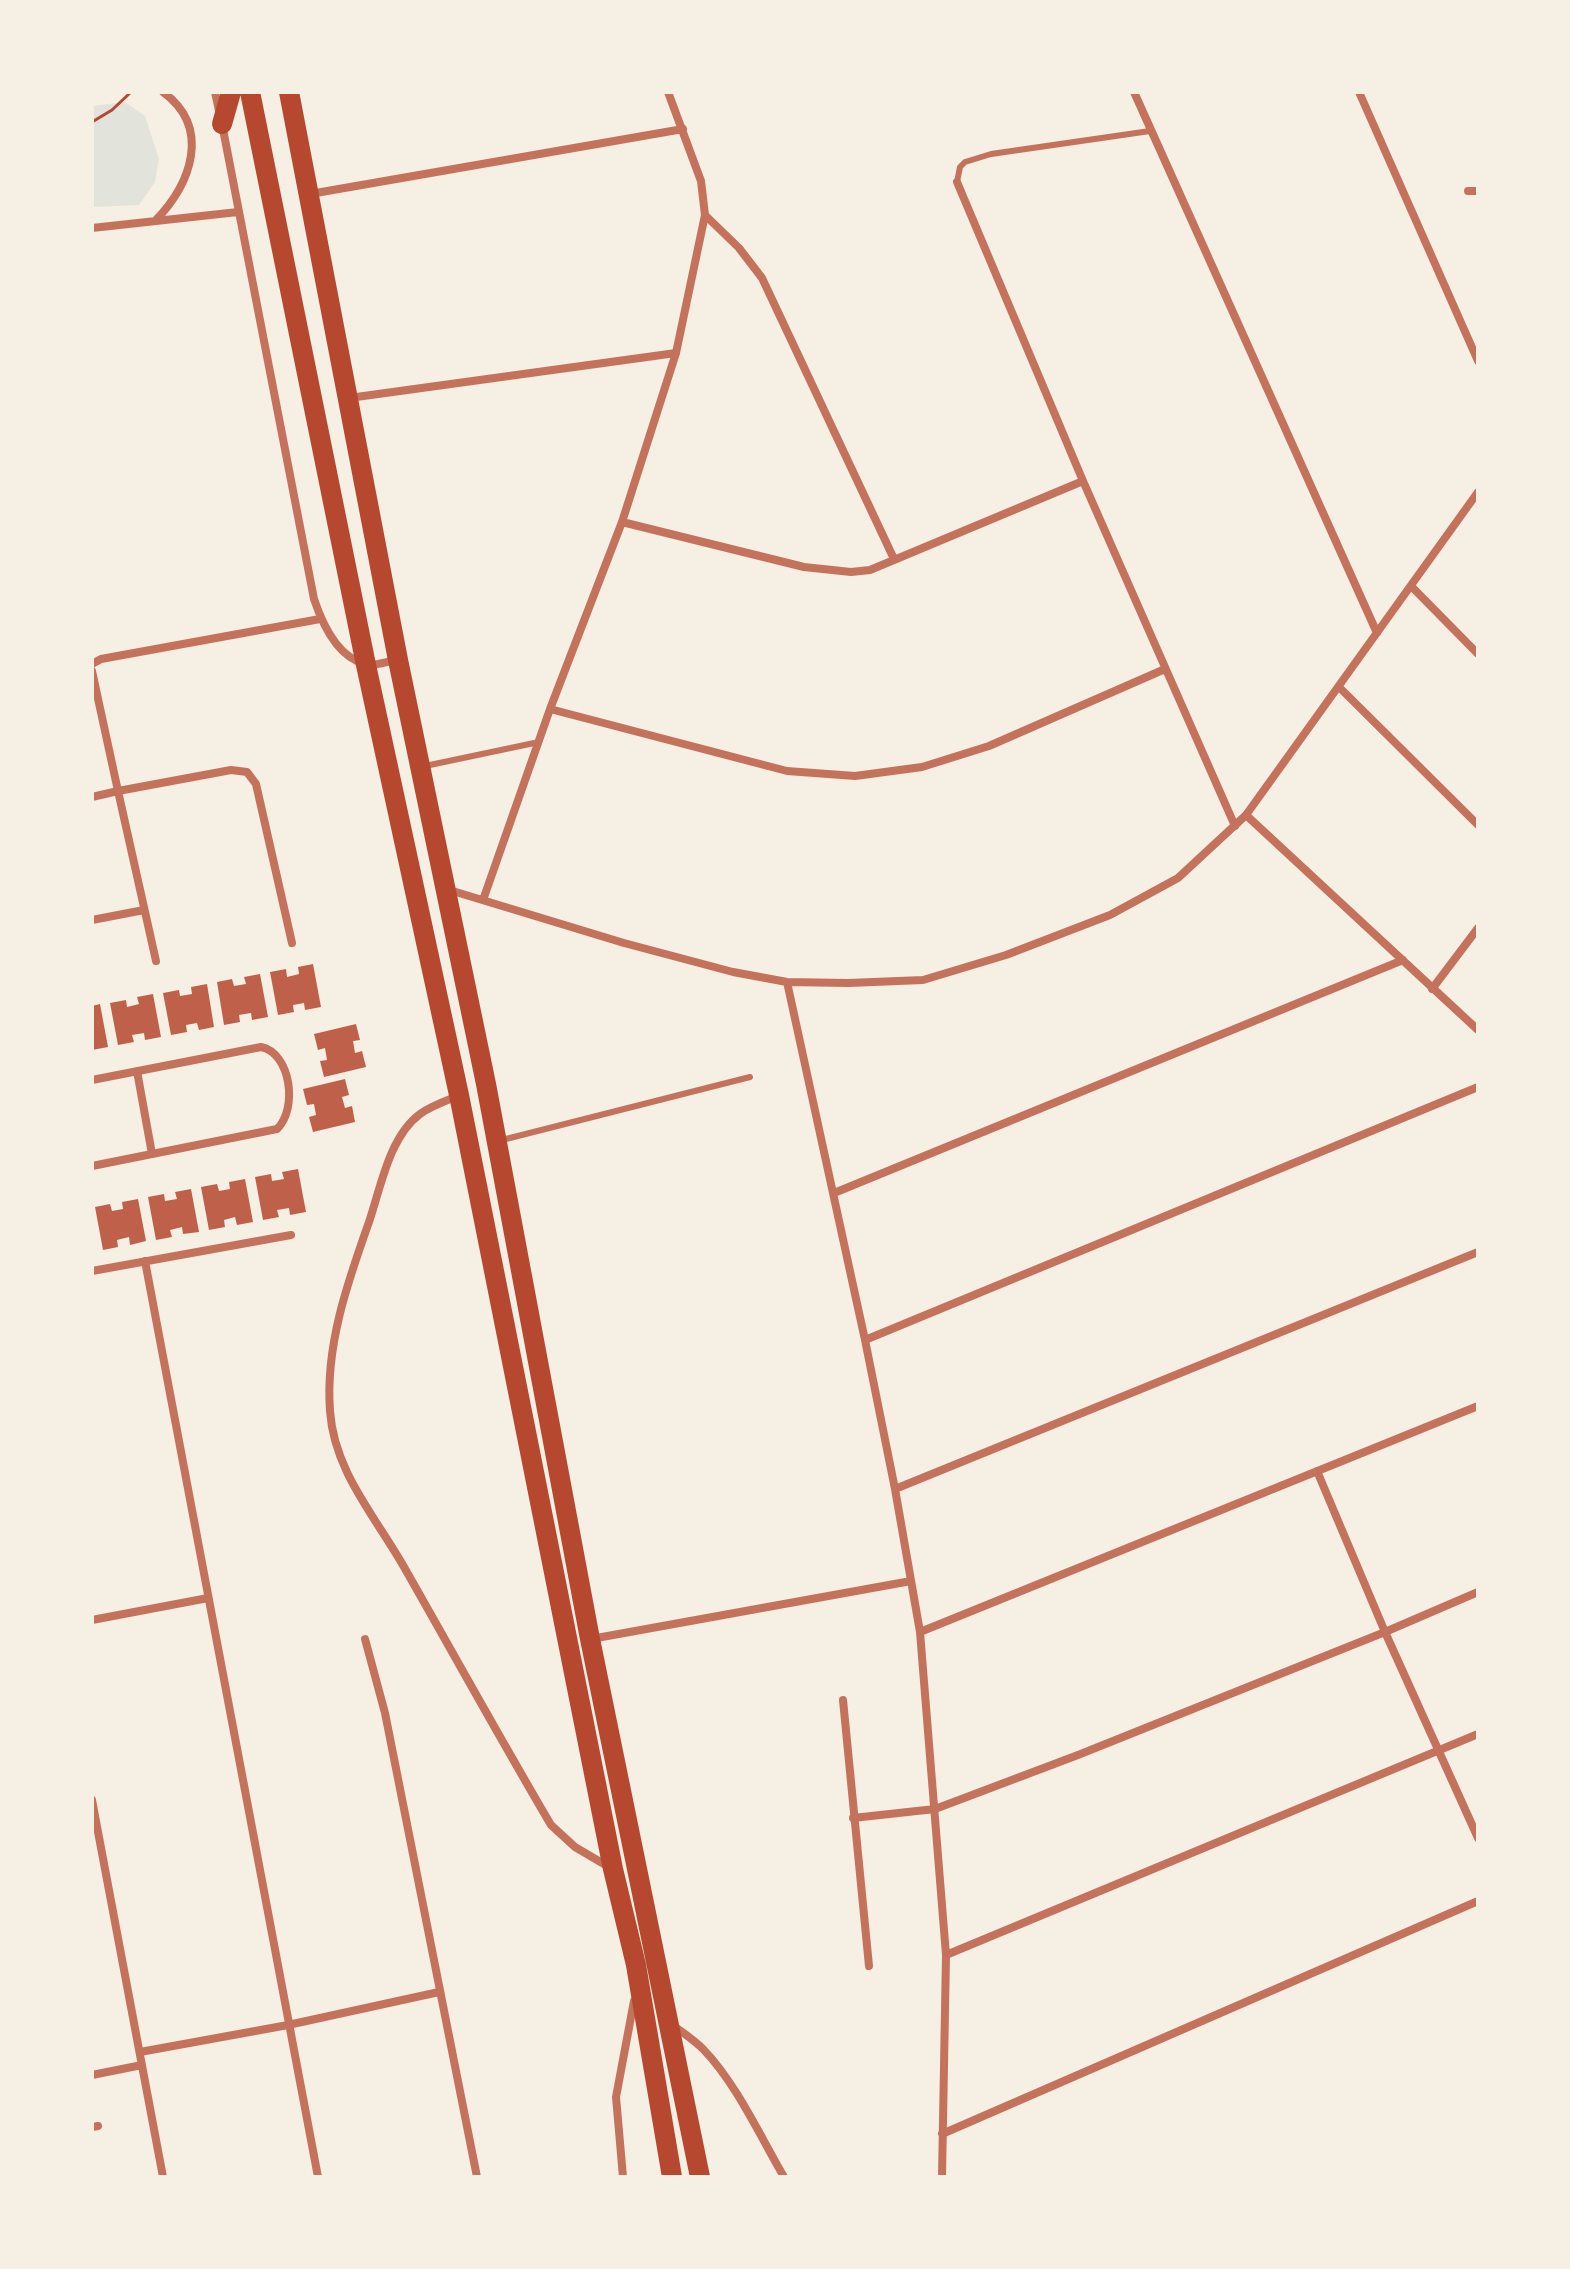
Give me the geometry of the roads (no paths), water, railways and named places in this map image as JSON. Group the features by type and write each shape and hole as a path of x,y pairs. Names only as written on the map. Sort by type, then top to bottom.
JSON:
{"highway":[{"path":"222,124 231,92"},
{"path":"250,92 366,665 459,1095 613,1869 636,1965 672,2177"},
{"path":"289,92 398,660 497,1141 590,1639 700,2177"}],"street":[{"path":"155,221 169,207 186,178 193,144 192,134 178,105 163,92"},
{"path":"215,92 320,619 340,647 366,665 398,660"},
{"path":"483,900 550,709 622,522 676,353 705,215 701,181 668,92"},
{"path":"1134,92 1377,633"},
{"path":"1359,92 1478,361"},
{"path":"310,194 683,129"},
{"path":"957,182 1083,481 1235,826"},
{"path":"92,228 238,212"},
{"path":"705,215 739,248 762,278 894,559"},
{"path":"349,398 676,353"},
{"path":"622,522 804,567 851,572 870,570 1083,481"},
{"path":"445,888 719,969 787,982 923,980 1006,955 1142,900 1178,878 1235,826 1340,688 1478,492"},
{"path":"1412,587 1478,654"},
{"path":"92,664 101,659 320,619"},
{"path":"550,709 787,771 855,776 922,767 989,746 1165,669"},
{"path":"92,671 156,961"},
{"path":"1340,688 1478,825"},
{"path":"92,797 238,770 251,775 256,784 292,943"},
{"path":"1246,815 1478,1030"},
{"path":"92,920 144,910"},
{"path":"1432,989 1478,928"},
{"path":"834,1193 1403,960"},
{"path":"787,982 865,1340 920,1632 946,1955 942,2177"},
{"path":"92,1080 261,1047 268,1048 276,1056 290,1098 288,1111 277,1129 92,1166"},
{"path":"137,1071 152,1154"},
{"path":"865,1340 1478,1087"},
{"path":"459,1095 419,1115 406,1127 393,1152 340,1314 330,1380 334,1440 357,1492 400,1559 551,1825 575,1847 613,1869"},
{"path":"92,1271 291,1235"},
{"path":"895,1489 1478,1252"},
{"path":"145,1261 318,2177"},
{"path":"920,1632 1478,1406"},
{"path":"1317,1471 1385,1632 1478,1838"},
{"path":"590,1639 911,1581"},
{"path":"853,1818 935,1809 1385,1632 1478,1592"},
{"path":"92,1620 208,1598"},
{"path":"365,1639 385,1713 477,2177"},
{"path":"843,1700 869,1966"},
{"path":"946,1955 1478,1734"},
{"path":"92,1800 163,2177"},
{"path":"942,2134 1478,1901"},
{"path":"623,2177 616,2097 632,2019 636,1965"},
{"path":"140,2052 288,2025 439,1992"},
{"path":"669,2022 702,2048 719,2070 736,2093 784,2177"},
{"path":"92,2075 142,2065"}],"lane":[{"path":"957,182 960,167 965,162 991,154 1150,131"},
{"path":"420,767 539,742"},
{"path":"497,1141 750,1077"}]}
